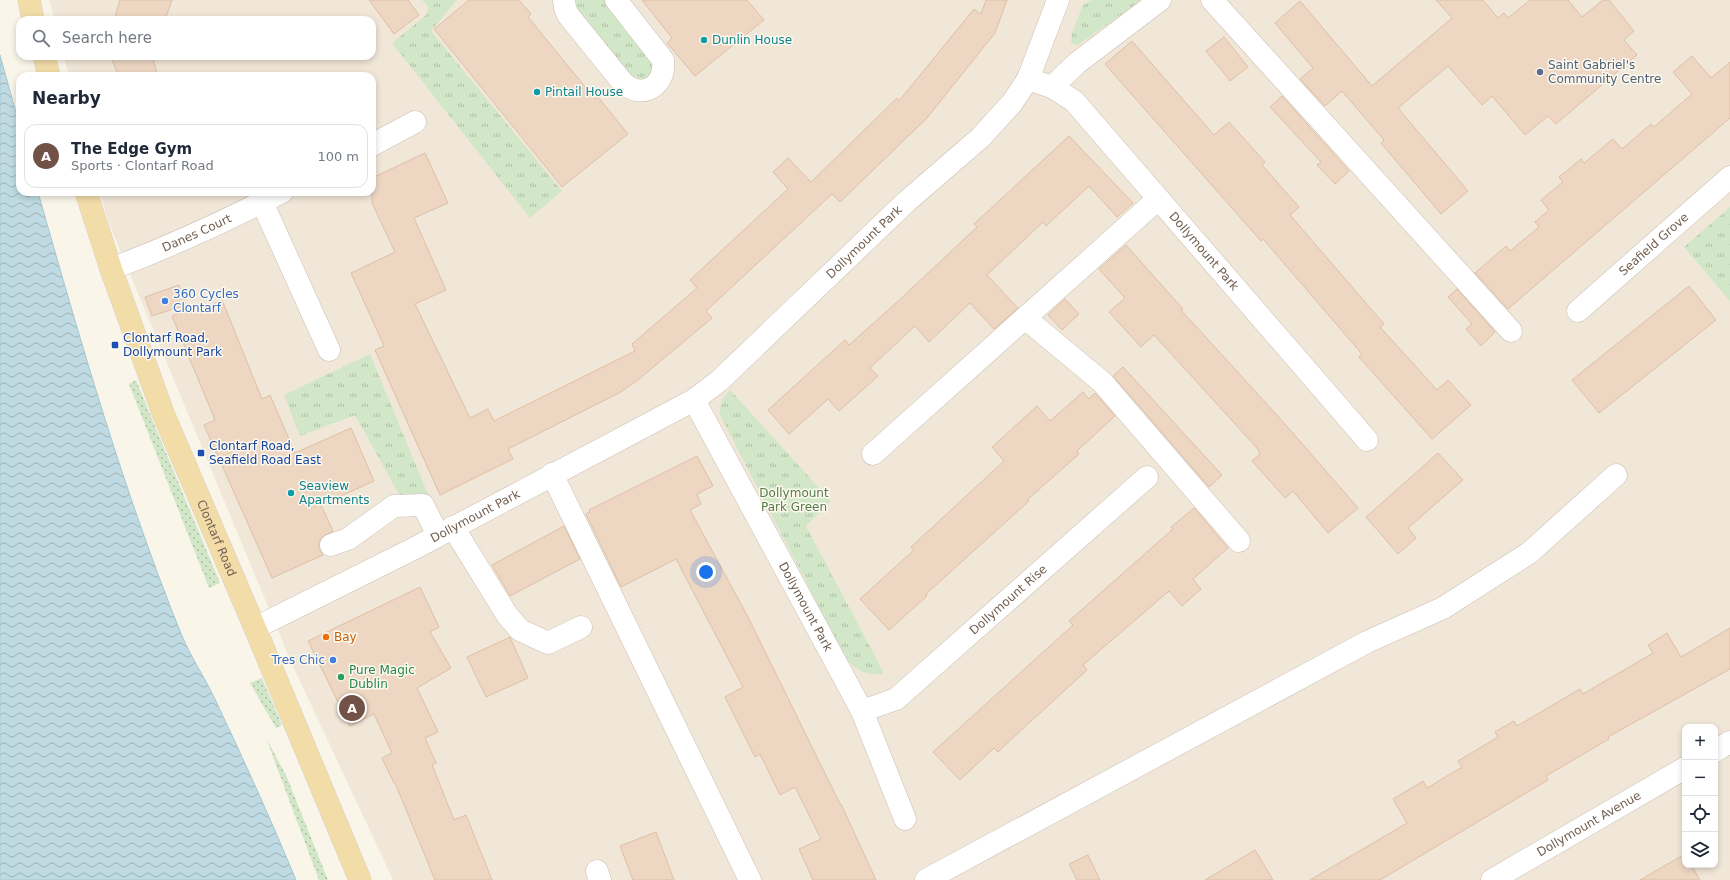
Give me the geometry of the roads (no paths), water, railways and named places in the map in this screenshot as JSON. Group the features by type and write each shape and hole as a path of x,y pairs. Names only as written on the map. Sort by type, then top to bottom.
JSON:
{"main road":[{"path":"29,0 32,16"},
{"path":"45,60 48,72"},
{"name":"Clontarf Road","path":"87,196 110,269 163,413 255,628 360,880"}],"street":[{"path":"564,0 568,15 623,82 629,88 638,91 647,90 662,78 664,70 663,60 616,0"},
{"name":"Dollymount Park","path":"255,628 446,531 694,400 719,381 906,202 980,138 1012,103 1028,79 1058,0"},
{"path":"1052,87 1077,63 1160,0"},
{"path":"1212,0 1511,331"},
{"name":"Dollymount Park","path":"1028,79 1052,87 1074,101 1367,440"},
{"path":"376,143 415,122"},
{"name":"Seafield Grove","path":"1578,311 1730,177"},
{"name":"Danes Court","path":"110,269 165,248 222,223 274,196"},
{"path":"873,454 1158,200"},
{"path":"262,202 329,350"},
{"path":"1025,318 1102,382 1240,541"},
{"name":"Dollymount Park","path":"694,400 862,711 905,819"},
{"path":"552,474 750,880"},
{"path":"926,880 1367,642 1443,608 1529,553 1616,475"},
{"name":"Dollymount Rise","path":"862,711 896,699 1147,477"},
{"path":"331,545 348,539 394,506 423,505 446,531 507,615 520,630 548,643 581,627"},
{"path":"1718,749 1730,742"},
{"name":"Dollymount Avenue","path":"1492,880 1682,770"}],"water":[{"path":"0,55 16,113 16,196 39,196 104,416 161,582 185,643 213,695 235,741 296,880 0,880"}],"place":[{"name":"Dunlin House","path":"704,40"},
{"name":"Saint Gabriel's Community Centre","path":"1540,72"},
{"name":"Pintail House","path":"537,92"},
{"name":"360 Cycles Clontarf","path":"165,301"},
{"name":"Clontarf Road, Dollymount Park","path":"115,345"},
{"name":"Clontarf Road, Seafield Road East","path":"201,453"},
{"name":"Seaview Apartments","path":"291,493"},
{"name":"Bay","path":"326,637"},
{"name":"Tres Chic","path":"333,660"},
{"name":"Pure Magic Dublin","path":"341,677"},
{"name":"The Edge Gym","path":"352,708"}],"park label":[{"name":"Dollymount Park Green","path":"794,500"}]}
